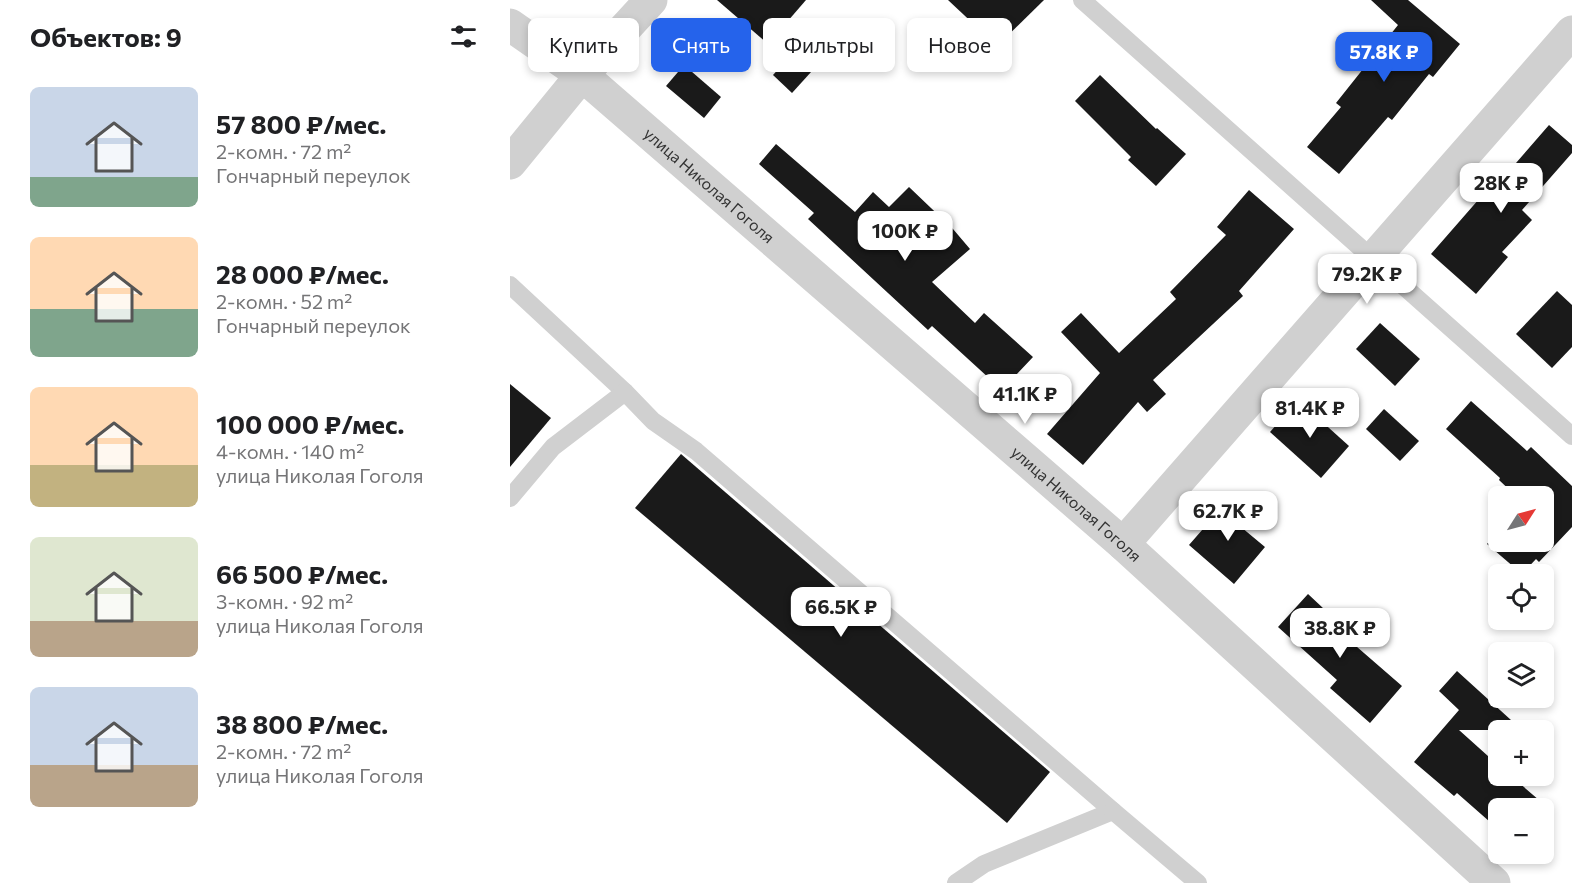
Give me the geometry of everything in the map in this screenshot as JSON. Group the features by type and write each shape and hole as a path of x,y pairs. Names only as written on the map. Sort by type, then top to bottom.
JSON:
{"street":[{"path":"510,163 582,75 651,0"},
{"name":"улица Николая Гоголя","path":"510,25 582,75 1123,544 1494,883"},
{"path":"1123,544 1572,32"}],"lane":[{"path":"1082,0 1572,436"},
{"path":"510,285 654,421 696,451 1198,883"},
{"path":"510,498 553,447 625,392"},
{"path":"956,883 984,864 1113,811"}],"building":[{"path":"717,0 806,0 790,18 763,18 763,40 751,29 751,18 738,18"},
{"path":"948,0 1044,0 1012,31 1012,18 967,18"},
{"path":"1371,0 1408,0 1460,44 1433,77 1429,74 1392,120 1388,117 1339,174 1307,147 1341,107 1336,103 1398,25"},
{"path":"678,72 692,72 721,97 704,118 666,86"},
{"path":"776,72 811,72 792,93 773,75"},
{"path":"1100,75 1156,129 1186,154 1156,186 1128,160 1131,157 1075,101"},
{"path":"1549,125 1572,145 1572,153 1522,210 1532,220 1502,252 1508,257 1476,294 1431,254 1493,183 1496,186"},
{"path":"776,144 855,212 873,192 889,207 909,187 953,229 970,249 932,282 975,323 984,313 1033,357 1002,390 932,326 928,330 808,219 814,213 759,164"},
{"path":"1249,190 1294,229 1239,291 1243,296 1153,380 1166,394 1147,412 1138,402 1083,465 1047,434 1100,373 1061,332 1081,313 1119,353 1176,299 1170,292 1226,235 1217,227"},
{"path":"1557,291 1572,305 1572,347 1552,368 1516,334"},
{"path":"1380,323 1420,359 1395,386 1356,349"},
{"path":"510,384 551,418 510,467"},
{"path":"1298,400 1349,446 1321,478 1270,432"},
{"path":"1471,401 1527,451 1531,447 1572,486 1572,527 1554,546 1554,486 1505,486 1499,480 1500,478 1446,429"},
{"path":"1384,409 1419,441 1400,461 1366,429"},
{"path":"681,454 1050,772 1007,823 635,508"},
{"path":"1230,498 1251,515 1241,527 1265,547 1234,584 1189,545"},
{"path":"1496,552 1548,552 1539,562 1536,559 1531,564 1510,564"},
{"path":"1308,594 1339,623 1334,627 1402,686 1370,723 1330,688 1337,680 1278,627"},
{"path":"1457,671 1488,699 1488,708 1498,708 1511,720 1488,720 1488,730 1459,730 1488,756 1488,786 1523,786 1537,798 1488,798 1488,820 1457,793 1454,796 1414,762 1459,710 1439,691"}]}
